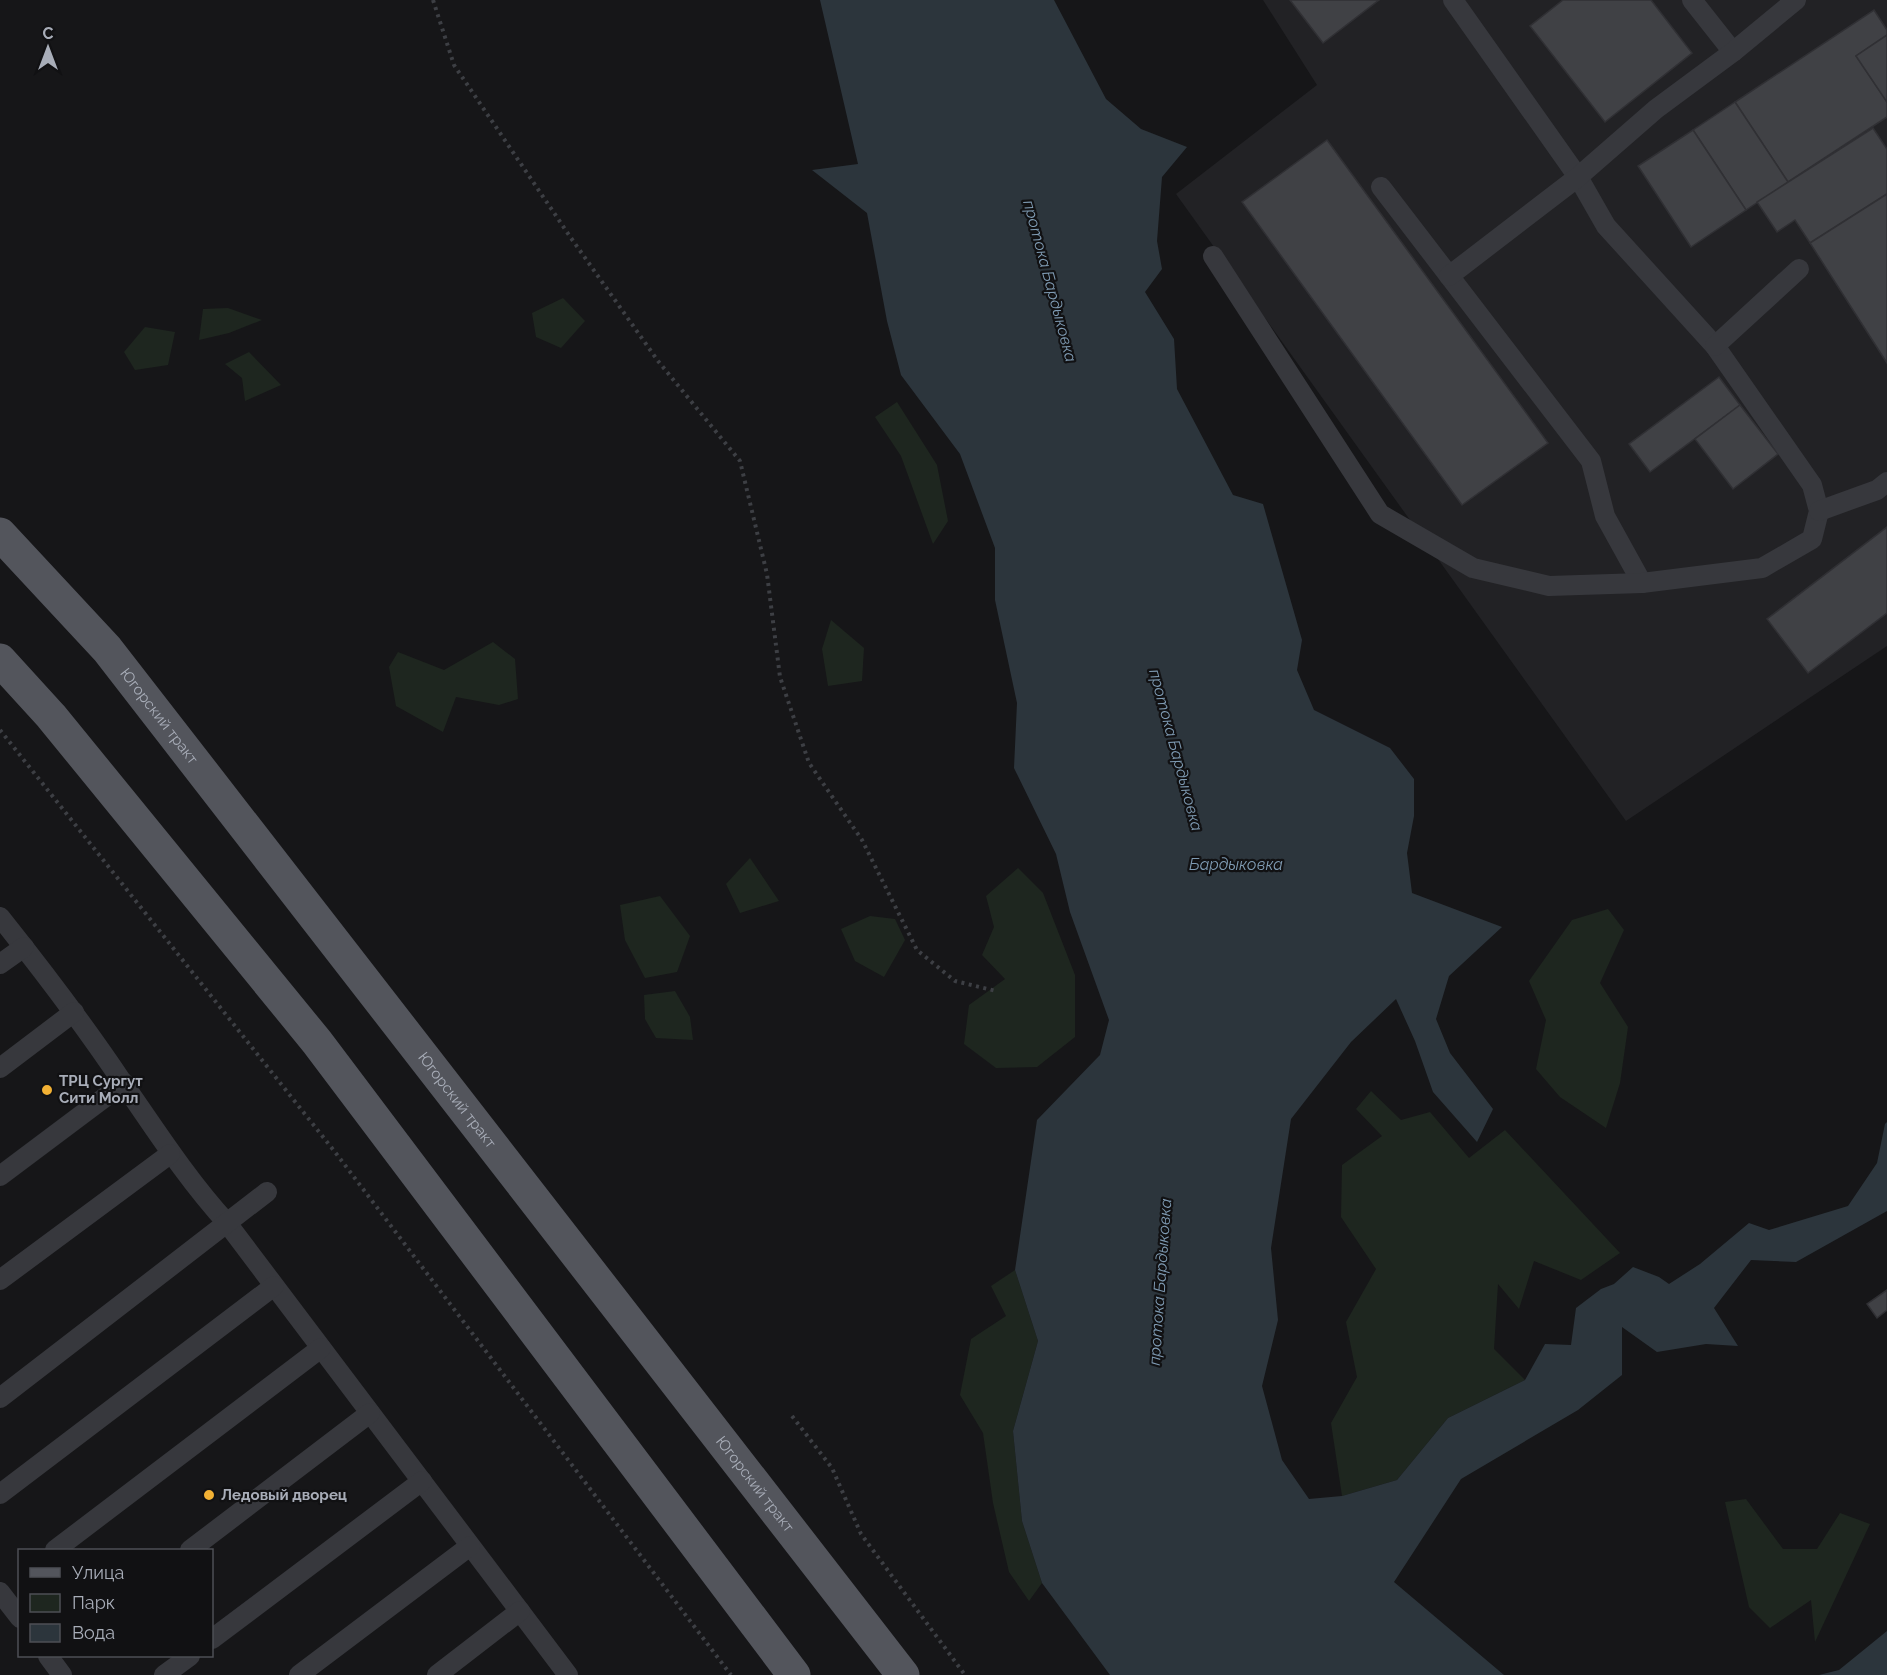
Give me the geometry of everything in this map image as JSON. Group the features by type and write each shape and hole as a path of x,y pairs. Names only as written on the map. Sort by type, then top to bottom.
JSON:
{"main road":[{"name":"Югорский тракт","path":"0,534 106,649 903,1675"},
{"path":"0,660 51,716 317,1042 794,1675"}],"lane":[{"path":"1213,256 1380,514 1473,568 1549,586 1642,583 1762,568 1812,539 1819,511 1812,484 1715,346 1606,226 1578,177 1453,0"},
{"path":"1692,0 1733,52"},
{"path":"1449,276 1578,177 1656,109 1733,52 1796,0"},
{"path":"1381,187 1591,461 1605,516 1642,583"},
{"path":"1715,346 1799,269"},
{"path":"1819,511 1876,490 1887,482"},
{"path":"0,917 74,1012 170,1154 199,1192 227,1223 566,1674"},
{"path":"0,964 24,947"},
{"path":"0,1068 74,1012"},
{"path":"0,1176 124,1083"},
{"path":"0,1280 170,1154"},
{"path":"0,1398 267,1192"},
{"path":"0,1494 274,1286"},
{"path":"58,1549 321,1348"},
{"path":"193,1549 370,1413"},
{"path":"213,1638 422,1481"},
{"path":"299,1675 470,1546"},
{"path":"0,1592 18,1615"},
{"path":"437,1675 520,1611"},
{"path":"49,1657 62,1675"},
{"path":"164,1675 189,1657"}],"path":[{"path":"432,0 454,65 571,238 658,361 740,461 767,574 780,677 809,763 862,840 917,950 955,981 996,991"},
{"path":"0,730 335,1152 731,1675"},
{"path":"792,1416 832,1468 861,1534 964,1675"}],"shaded area":[{"path":"1263,0 1887,0 1887,646 1626,821 1176,194 1317,85"}],"green space":[{"path":"563,298 585,321 561,348 536,337 532,313"},
{"path":"228,308 262,320 229,333 199,340 203,309"},
{"path":"145,327 175,332 168,365 135,370 124,352"},
{"path":"249,352 281,385 245,401 242,378 225,364"},
{"path":"897,402 937,465 948,521 933,544 901,456 875,417"},
{"path":"831,620 864,648 862,681 828,686 822,649"},
{"path":"493,642 515,659 518,699 499,705 456,697 443,732 396,706 389,667 398,652 444,670"},
{"path":"750,858 779,901 740,913 726,884"},
{"path":"1018,868 1043,893 1075,975 1075,1037 1037,1067 996,1068 964,1044 969,1005 1005,979 982,955 994,927 986,896"},
{"path":"660,896 690,936 677,972 645,978 625,940 620,905"},
{"path":"1608,909 1624,930 1600,983 1628,1027 1620,1083 1606,1128 1560,1097 1536,1069 1546,1020 1529,981 1572,920"},
{"path":"870,916 895,919 905,940 884,977 855,961 841,929"},
{"path":"675,991 690,1017 693,1040 656,1038 645,1019 644,995"},
{"path":"1371,1091 1401,1120 1430,1112 1469,1158 1505,1130 1620,1253 1581,1280 1534,1261 1519,1309 1498,1284 1494,1349 1525,1380 1448,1418 1397,1480 1342,1496 1331,1423 1357,1377 1346,1322 1376,1269 1341,1217 1342,1165 1382,1136 1356,1109"},
{"path":"1015,1270 1038,1341 1013,1431 1022,1521 1042,1583 1029,1601 1009,1572 993,1503 983,1433 960,1395 971,1339 1006,1316 991,1286"},
{"path":"1746,1499 1783,1549 1817,1549 1840,1513 1870,1524 1815,1642 1811,1600 1770,1628 1749,1607 1725,1502"}],"water":[{"name":"Бардыковка","path":"820,0 1054,0 1106,99 1141,129 1187,147 1162,177 1157,241 1162,269 1145,292 1174,339 1177,389 1233,495 1263,504 1302,640 1297,670 1314,710 1390,748 1414,779 1414,816 1407,853 1412,893 1502,927 1449,976 1436,1019 1450,1053 1493,1109 1477,1142 1433,1092 1415,1041 1396,999 1351,1042 1291,1119 1271,1248 1278,1320 1262,1386 1282,1460 1309,1499 1342,1496 1397,1480 1448,1418 1525,1380 1545,1344 1571,1345 1576,1308 1601,1289 1614,1284 1633,1267 1659,1277 1669,1284 1700,1264 1749,1223 1769,1230 1848,1206 1877,1163 1887,1122 1887,1211 1796,1262 1751,1260 1714,1308 1738,1346 1706,1344 1657,1352 1622,1327 1622,1375 1578,1410 1461,1479 1394,1582 1504,1675 1110,1675 1042,1583 1022,1521 1013,1431 1038,1341 1015,1270 1037,1120 1100,1055 1109,1020 1070,912 1056,854 1014,768 1017,703 995,600 995,548 960,454 901,375 887,321 867,213 812,170 858,164"},
{"path":"1887,1631 1887,1675 1819,1675 1839,1670"}],"building":[{"path":"1290,0 1379,0 1323,43"},
{"path":"1563,0 1651,0 1692,53 1605,122 1530,26"},
{"path":"1874,10 1887,30 1887,35 1856,56 1887,102 1887,117 1788,182 1735,102"},
{"path":"1887,35 1887,102 1856,56"},
{"path":"1735,102 1788,182 1746,210 1693,130"},
{"path":"1873,128 1887,149 1887,194 1810,243 1795,220 1777,232 1757,202"},
{"path":"1693,130 1746,210 1691,247 1638,166"},
{"path":"1327,140 1548,443 1462,505 1242,202"},
{"path":"1887,194 1887,363 1810,243"},
{"path":"1719,377 1740,405 1650,472 1629,444"},
{"path":"1740,405 1778,454 1733,489 1695,439"},
{"path":"1887,527 1887,613 1808,673 1767,619"},
{"path":"1887,1290 1887,1310 1877,1318 1867,1304"}],"place":[{"name":"ТРЦ Сургут Сити Молл","path":"47,1090"},
{"name":"Ледовый дворец","path":"209,1495"}],"water label":[{"name":"протока Бардыковка","path":"1050,281"},
{"name":"протока Бардыковка","path":"1176,750"},
{"name":"протока Бардыковка","path":"1160,1282"}]}
